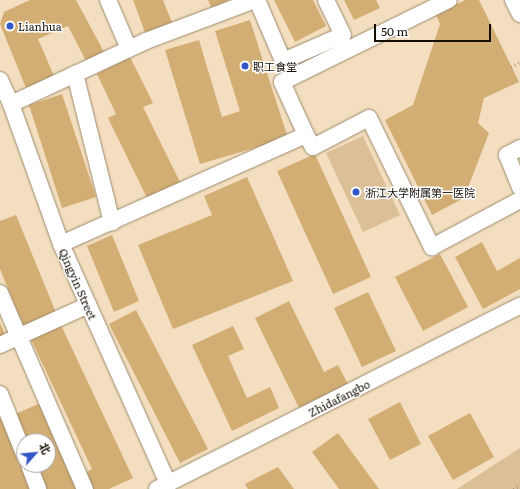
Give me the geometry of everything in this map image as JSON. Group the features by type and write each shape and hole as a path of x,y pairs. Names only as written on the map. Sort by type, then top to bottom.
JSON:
{"street":[{"path":"108,0 129,49"},
{"path":"11,104 129,49 256,0 283,61 343,36 326,0"},
{"path":"450,0 282,82 313,147 370,118 432,247 520,200"},
{"path":"513,0 520,14"},
{"path":"75,74 112,222"},
{"name":"Qingyin Street","path":"0,80 11,104 60,244 88,305 163,486"},
{"path":"60,244 306,134"},
{"path":"520,148 507,155 520,187"},
{"path":"0,293 85,489"},
{"path":"0,345 88,305"},
{"name":"Zhidafangbo","path":"163,486 520,306"},
{"path":"0,394 16,434"},
{"path":"32,473 38,489"}],"path":[{"path":"512,66 520,62"},
{"path":"513,489 520,485"}],"shaded area":[{"path":"363,136 400,215 363,232 326,153"},
{"path":"520,448 520,489 457,489"}],"building":[{"path":"30,0 76,0 104,52 86,61 68,26 38,39 54,76 26,88 0,24 4,12"},
{"path":"133,0 163,0 173,25 146,35"},
{"path":"208,0 228,0 212,9"},
{"path":"274,0 313,0 326,26 295,42"},
{"path":"344,0 376,0 380,8 354,20"},
{"path":"465,0 479,0 519,82 484,98 478,123 489,133 464,198 432,215 385,120 413,105 440,24 436,15"},
{"path":"250,20 288,138 200,164 165,50 199,40 222,117 240,111 215,31"},
{"path":"130,57 153,103 143,107 181,184 148,200 108,118 116,114 97,74"},
{"path":"62,94 96,197 62,208 29,105"},
{"path":"315,154 371,277 333,294 277,171"},
{"path":"247,177 293,281 173,329 138,245 212,215 204,196"},
{"path":"16,215 57,315 24,328 0,269 0,221"},
{"path":"112,235 139,301 114,312 87,246"},
{"path":"482,242 497,271 520,258 520,289 483,309 455,257"},
{"path":"440,254 468,307 423,331 395,277"},
{"path":"368,292 396,351 362,367 334,308"},
{"path":"289,301 324,372 338,365 349,386 300,410 255,318"},
{"path":"136,310 208,449 180,463 109,324"},
{"path":"0,323 5,334 0,336"},
{"path":"60,323 133,478 109,489 88,489 82,475 92,469 30,337"},
{"path":"233,326 244,349 228,356 247,398 270,387 279,408 232,431 192,345"},
{"path":"43,402 56,433 21,433 13,415"},
{"path":"400,402 421,444 390,460 368,419"},
{"path":"0,410 16,450 16,473 26,473 32,489 0,489"},
{"path":"470,413 494,457 453,480 428,436"},
{"path":"56,433 79,489 45,489 38,473 56,473"},
{"path":"338,433 379,489 339,489 312,452"},
{"path":"278,467 294,489 248,489 245,484"}],"place":[{"name":"Lianhua","path":"10,26"},
{"name":"职工食堂","path":"245,66"},
{"name":"浙江大学附属第一医院","path":"356,192"}]}
